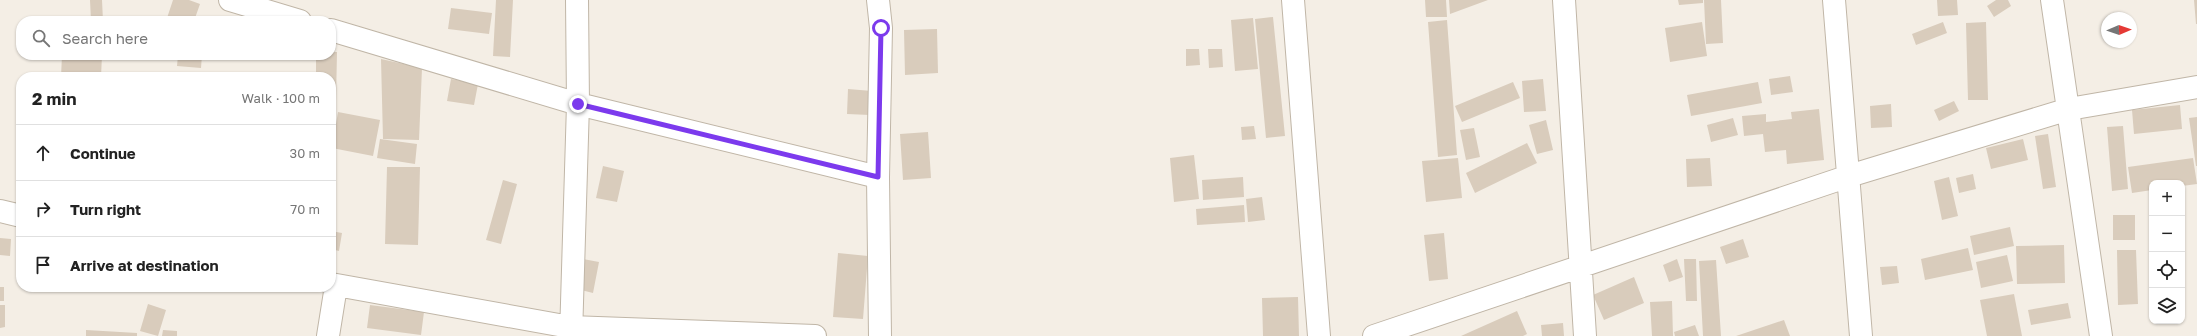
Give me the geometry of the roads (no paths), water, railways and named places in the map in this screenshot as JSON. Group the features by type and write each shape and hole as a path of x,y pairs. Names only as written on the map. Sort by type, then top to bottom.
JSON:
{"street":[{"path":"230,0 283,16"},
{"path":"571,331 578,104 577,0"},
{"path":"878,0 881,28 878,177 880,336"},
{"path":"1293,0 1319,336"},
{"path":"1564,0 1585,336"},
{"path":"1834,0 1861,336"},
{"path":"2052,0 2069,108 2101,336"},
{"path":"336,31 578,104 878,177"},
{"path":"1374,336 1849,176 2069,108 2197,87"},
{"path":"0,211 16,215"},
{"path":"336,285 571,331 815,336"},
{"path":"328,336 333,292"}]}
